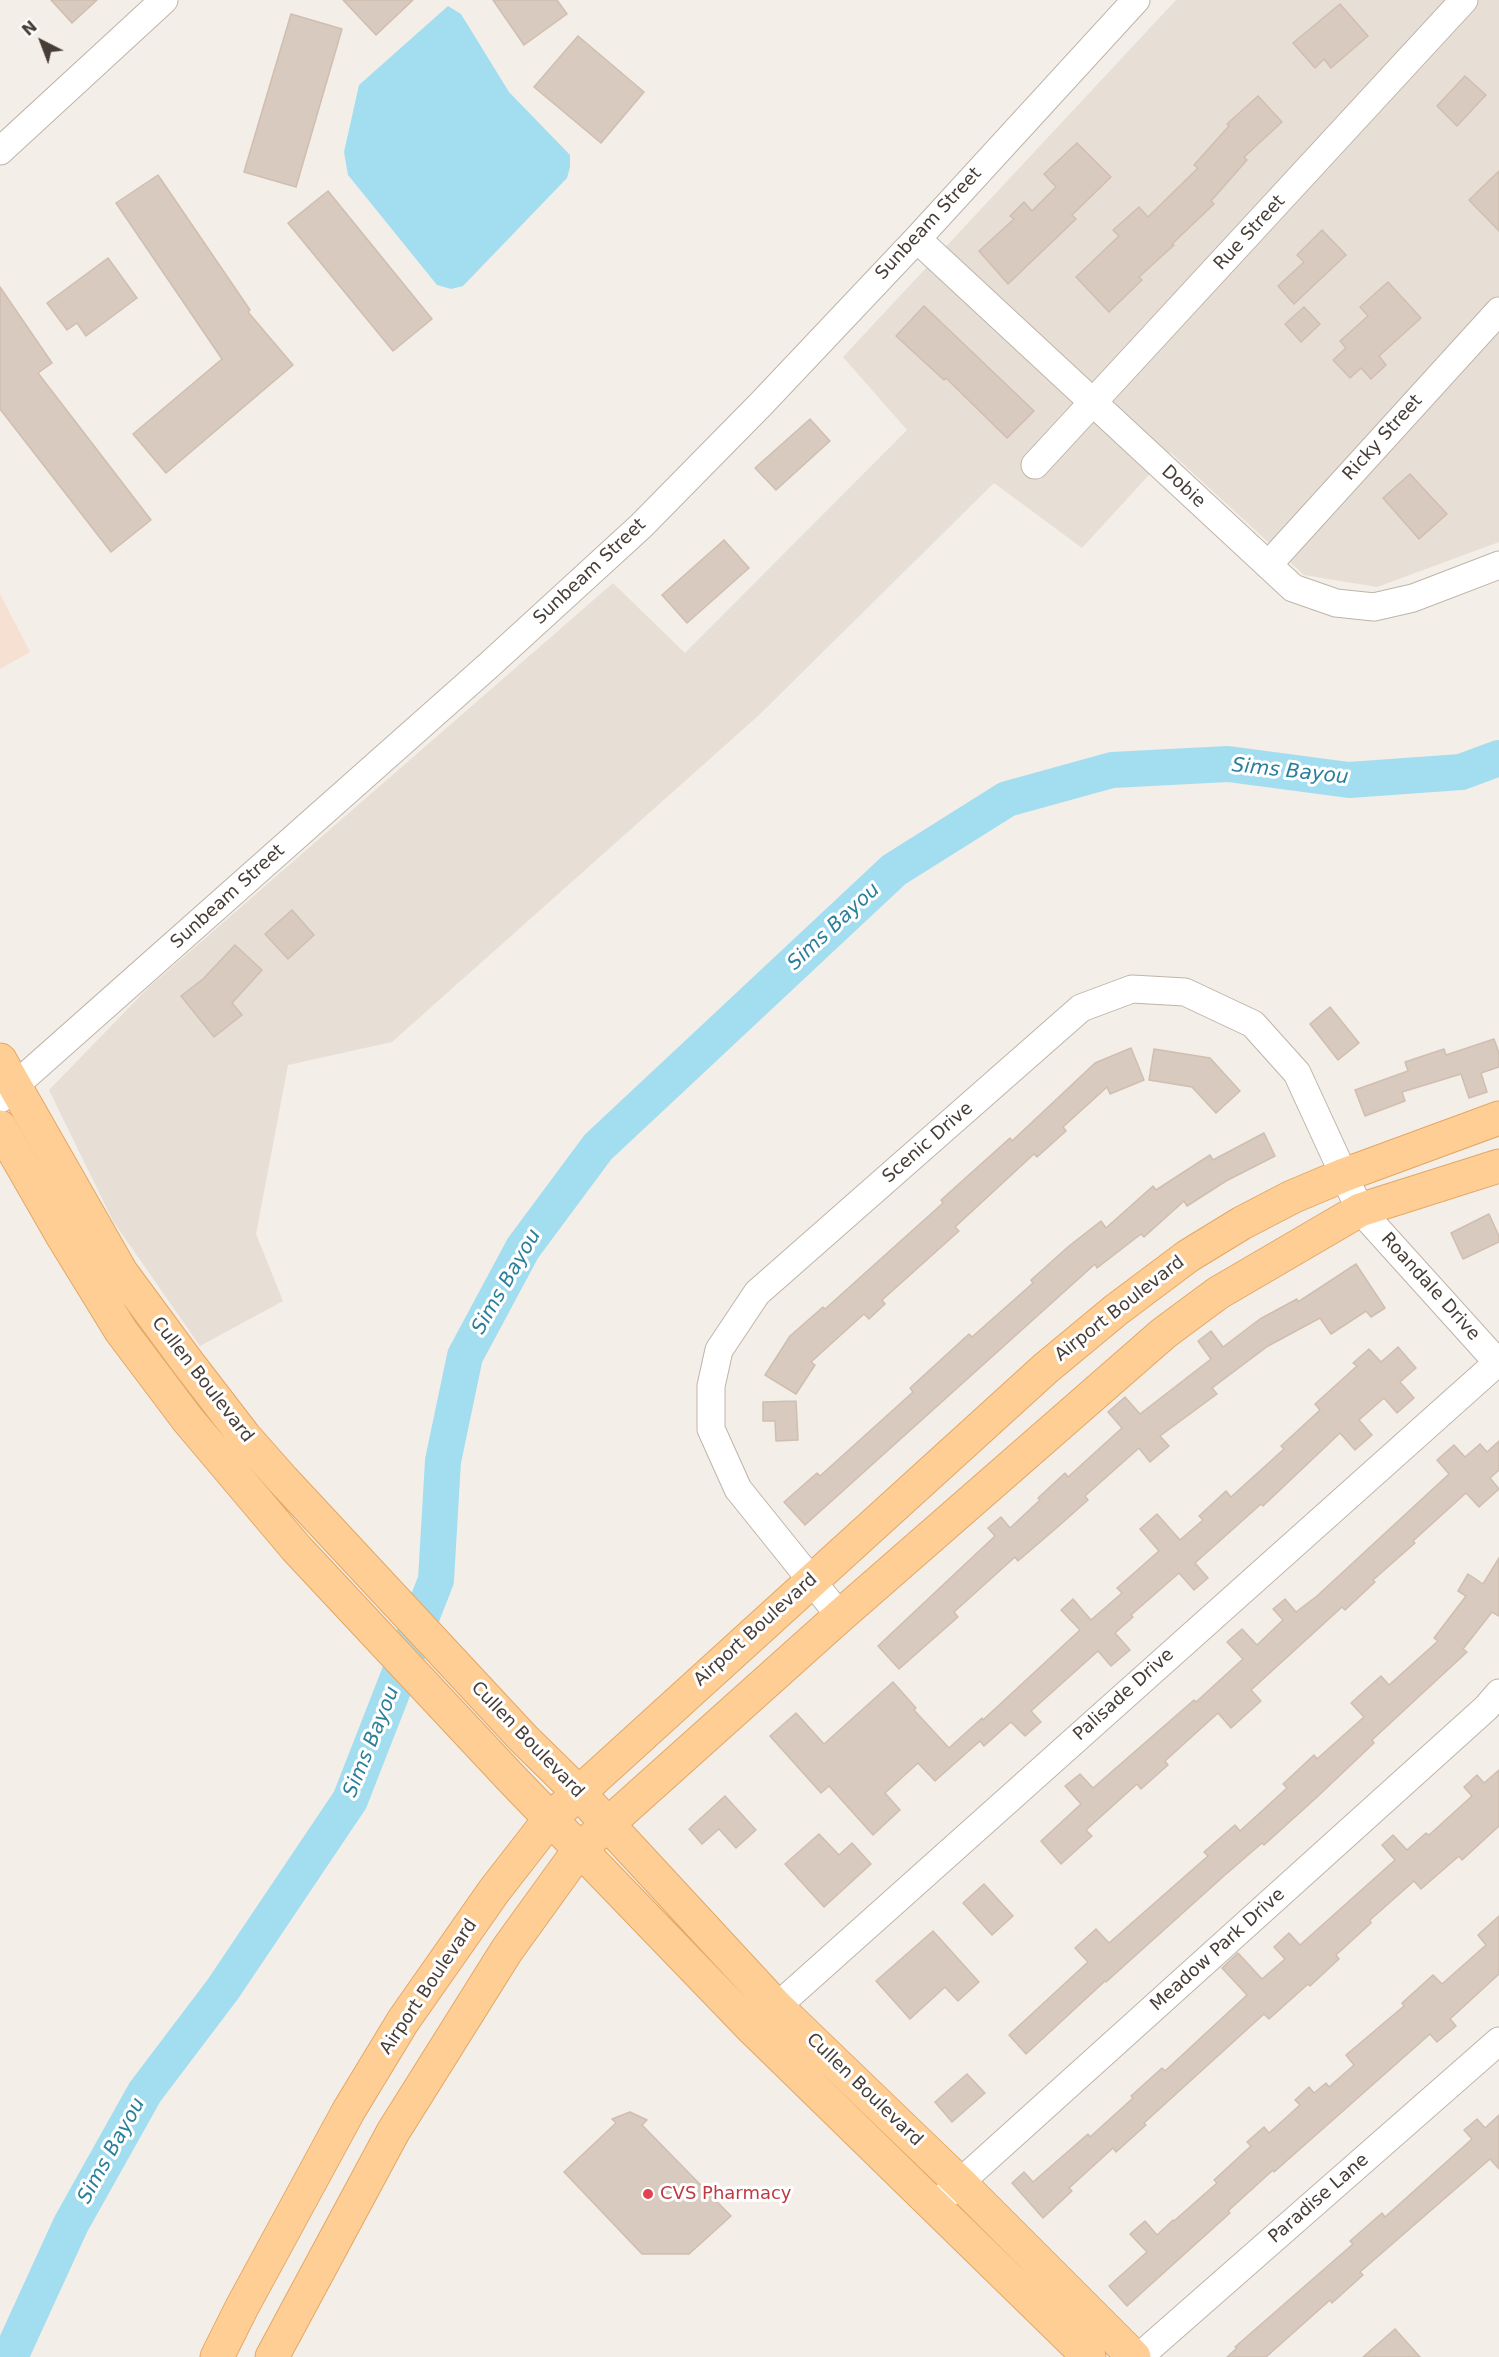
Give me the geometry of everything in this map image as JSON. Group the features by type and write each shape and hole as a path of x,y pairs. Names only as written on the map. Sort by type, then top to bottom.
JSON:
{"main road":[{"name":"Cullen Boulevard","path":"5,1082 121,1272 245,1437 283,1480 523,1738 578,1792 776,2006 960,2183 1134,2357"},
{"name":"Airport Boulevard","path":"217,2357 349,2110 403,2021 494,1892 550,1819 1046,1368 1116,1310 1188,1256 1242,1223 1292,1197 1344,1174 1499,1118"},
{"name":"Cullen Boulevard","path":"0,1126 62,1235 121,1331 188,1420 296,1548 510,1777 753,2029 1089,2357"},
{"path":"272,2357 393,2132 507,1950 580,1849 840,1616 1164,1333 1218,1293 1360,1210 1499,1166"},
{"path":"1046,1368 1078,1406"},
{"path":"258,1503 283,1480"},
{"path":"349,2110 393,2132"}],"street":[{"path":"0,151 164,0"},
{"name":"Sunbeam Street","path":"5,1082 470,682 641,526 762,403 1136,0"},
{"name":"Rue Street","path":"1035,465 1464,0"},
{"name":"Dobie","path":"916,239 1293,588 1336,603 1374,607 1413,598 1499,566"},
{"name":"Ricky Street","path":"1268,565 1499,311"},
{"name":"Scenic Drive","path":"840,1616 738,1489 711,1429 711,1386 719,1350 758,1293 1081,1008 1132,989 1185,992 1253,1024 1297,1073 1360,1210"},
{"name":"Roandale Drive","path":"1360,1210 1498,1363"},
{"name":"Palisade Drive","path":"753,2029 776,2006 1498,1363"},
{"name":"Meadow Park Drive","path":"934,2206 1486,1708 1499,1693"},
{"name":"Paradise Lane","path":"1139,2357 1499,2041"}],"shaded area":[{"path":"1176,0 1499,0 1499,542 1377,587 1304,575 1170,452 1082,548 994,483 758,716 392,1042 288,1065 256,1234 283,1301 200,1346 113,1221 49,1090 148,988 613,583 685,653 907,430 843,357"},
{"path":"0,594 30,652 0,669"}],"water":[{"path":"448,6 461,14 509,92 570,155 567,178 463,286 451,289 437,285 348,175 344,152 359,85"}],"building":[{"path":"51,0 97,0 72,23"},
{"path":"343,0 413,0 376,35"},
{"path":"493,0 557,0 567,14 524,45"},
{"path":"1340,4 1368,36 1331,68 1324,59 1315,68 1293,43"},
{"path":"291,14 342,29 296,187 244,172"},
{"path":"578,36 644,92 601,143 534,87"},
{"path":"1465,76 1486,95 1457,126 1437,106"},
{"path":"1258,96 1282,122 1244,157 1247,160 1211,201 1214,204 1139,277 1142,280 1109,312 1076,277 1119,236 1113,230 1139,207 1148,217 1198,168 1194,165 1229,126 1227,124"},
{"path":"1077,143 1111,177 1072,215 1076,219 1008,284 979,251 1014,219 1010,216 1024,202 1032,211 1056,187 1044,174"},
{"path":"1499,171 1499,231 1469,200"},
{"path":"158,175 250,310 248,312 293,365 166,473 133,434 222,359 116,203"},
{"path":"328,191 432,319 393,351 288,223"},
{"path":"1322,230 1346,255 1294,304 1278,286 1304,262 1297,255"},
{"path":"108,258 137,298 86,336 77,323 67,330 47,303"},
{"path":"1388,282 1421,318 1379,356 1386,365 1371,379 1361,368 1350,378 1333,360 1346,348 1340,341 1368,316 1360,307"},
{"path":"0,287 52,363 38,373 151,520 111,552 0,409"},
{"path":"924,306 1034,411 1007,438 946,378 944,380 896,336"},
{"path":"1304,307 1320,324 1301,342 1285,324"},
{"path":"810,419 830,441 776,490 755,468"},
{"path":"1410,474 1447,514 1419,539 1383,498"},
{"path":"724,540 749,568 687,623 662,595"},
{"path":"292,910 314,935 288,959 265,934"},
{"path":"235,945 262,970 232,1003 242,1015 214,1037 181,996 203,979"},
{"path":"1330,1007 1359,1043 1338,1060 1310,1024"},
{"path":"1494,1039 1499,1053 1499,1067 1481,1073 1487,1092 1469,1098 1461,1074 1402,1092 1405,1101 1365,1116 1355,1090 1408,1071 1405,1062 1444,1049 1446,1055"},
{"path":"1131,1048 1144,1080 1110,1094 1107,1087 1063,1127 1066,1131 1037,1157 1034,1154 955,1227 959,1231 882,1300 885,1304 869,1319 864,1314 811,1362 815,1365 796,1394 765,1375 790,1336 823,1307 825,1309 943,1203 941,1200 1010,1138 1012,1141 1095,1063"},
{"path":"1154,1049 1210,1058 1240,1091 1216,1113 1192,1087 1149,1080"},
{"path":"1264,1133 1275,1156 1226,1181 1187,1206 1184,1201 1144,1237 1141,1234 1097,1268 1095,1264 805,1525 784,1502 817,1473 820,1476 913,1392 910,1388 969,1334 972,1337 1033,1283 1031,1280 1101,1221 1106,1228 1153,1186 1156,1190 1210,1155 1213,1160"},
{"path":"1489,1214 1499,1236 1499,1242 1463,1259 1451,1233"},
{"path":"1356,1264 1385,1308 1371,1317 1366,1311 1331,1334 1320,1318 1268,1346 1212,1388 1217,1394 1160,1436 1169,1446 1150,1462 1139,1448 1085,1496 1088,1500 1061,1524 1018,1561 1015,1557 954,1612 958,1617 899,1669 878,1646 995,1536 988,1528 1001,1517 1010,1528 1065,1473 1068,1477 1122,1428 1108,1412 1125,1397 1140,1414 1211,1359 1198,1341 1211,1331 1223,1347 1260,1319 1297,1299 1298,1302"},
{"path":"1398,1347 1416,1368 1400,1382 1414,1398 1397,1413 1384,1398 1359,1420 1372,1435 1355,1450 1340,1433 1263,1506 1261,1504 1195,1563 1208,1578 1194,1590 1179,1573 1131,1615 1133,1617 1115,1633 1130,1650 1111,1666 1098,1651 1031,1711 1041,1722 1025,1736 1011,1722 984,1746 980,1741 935,1781 918,1763 885,1793 900,1810 873,1835 829,1786 821,1793 770,1736 796,1713 824,1744 893,1682 916,1708 914,1710 949,1748 982,1718 983,1720 1080,1630 1061,1610 1073,1599 1091,1620 1122,1593 1117,1588 1159,1551 1140,1529 1157,1514 1180,1540 1203,1520 1199,1516 1226,1491 1231,1497 1284,1449 1281,1446 1320,1410 1315,1404 1357,1366 1353,1363 1369,1349 1381,1362"},
{"path":"796,1401 798,1440 776,1441 775,1421 763,1421 763,1402"},
{"path":"1499,1441 1499,1470 1490,1478 1499,1489 1479,1507 1466,1493 1413,1541 1415,1543 1373,1580 1375,1582 1345,1610 1342,1607 1251,1690 1261,1701 1231,1728 1218,1713 1165,1761 1168,1765 1141,1789 1137,1784 1086,1830 1092,1836 1061,1864 1041,1841 1081,1804 1065,1786 1080,1774 1093,1788 1194,1700 1196,1702 1243,1659 1227,1642 1242,1629 1257,1645 1283,1620 1273,1609 1285,1599 1296,1612 1317,1596 1449,1474 1437,1460 1454,1445 1465,1457 1480,1444 1487,1452"},
{"path":"1499,1558 1499,1616 1492,1612 1463,1649 1467,1652 1372,1740 1374,1743 1316,1798 1264,1845 1262,1843 1225,1875 1026,2054 1009,2035 1088,1962 1075,1948 1096,1929 1109,1943 1208,1856 1204,1852 1235,1825 1240,1831 1287,1788 1283,1784 1314,1755 1317,1759 1364,1717 1351,1703 1381,1676 1389,1685 1438,1641 1434,1638 1466,1596 1458,1591 1468,1574 1483,1584"},
{"path":"1499,1770 1499,1826 1462,1860 1459,1856 1421,1889 1414,1881 1370,1920 1371,1923 1336,1955 1339,1959 1310,1986 1308,1984 1269,2019 1264,2014 1144,2123 1146,2125 1116,2152 1113,2148 1069,2188 1072,2191 1043,2218 1012,2183 1024,2172 1033,2182 1088,2134 1090,2137 1133,2098 1131,2096 1162,2068 1165,2071 1247,1995 1222,1968 1238,1953 1262,1979 1285,1959 1274,1947 1289,1933 1300,1945 1395,1860 1382,1845 1393,1835 1407,1850 1426,1833 1429,1835 1472,1796 1464,1787 1477,1775 1484,1783"},
{"path":"725,1796 756,1830 736,1848 719,1829 702,1844 689,1829"},
{"path":"819,1834 839,1855 852,1843 871,1864 824,1907 785,1864"},
{"path":"984,1884 1013,1916 992,1935 963,1903"},
{"path":"1499,1916 1499,1974 1450,2019 1456,2026 1437,2042 1430,2034 1274,2172 1273,2170 1228,2211 1230,2213 1127,2306 1109,2286 1147,2252 1130,2234 1145,2221 1157,2235 1174,2221 1217,2183 1214,2180 1251,2146 1247,2142 1264,2127 1269,2133 1300,2105 1295,2100 1309,2087 1314,2093 1326,2083 1329,2087 1354,2065 1346,2055 1404,2006 1402,2003 1433,1975 1442,1984 1486,1945 1478,1935"},
{"path":"933,1931 979,1982 958,2001 945,1987 910,2019 876,1981"},
{"path":"967,2074 985,2093 952,2122 935,2102"},
{"name":"CVS Pharmacy","path":"630,2112 647,2120 642,2125 731,2216 689,2254 642,2254 564,2172 616,2123 612,2119"},
{"path":"1499,2115 1499,2169 1490,2159 1360,2272 1363,2275 1332,2303 1330,2300 1266,2357 1227,2357 1237,2348 1235,2347 1353,2244 1350,2241 1382,2213 1385,2217 1472,2139 1464,2130 1477,2119 1485,2128"},
{"path":"1395,2329 1420,2357 1363,2357"}],"waterway":[{"name":"Sims Bayou","path":"10,2357 71,2224 145,2092 223,1989 350,1800 436,1580 443,1461 465,1356 523,1248 598,1147 894,870 1007,799 1112,770 1228,764 1349,780 1461,772 1499,758"}],"place":[{"name":"CVS Pharmacy","path":"648,2194"}]}
